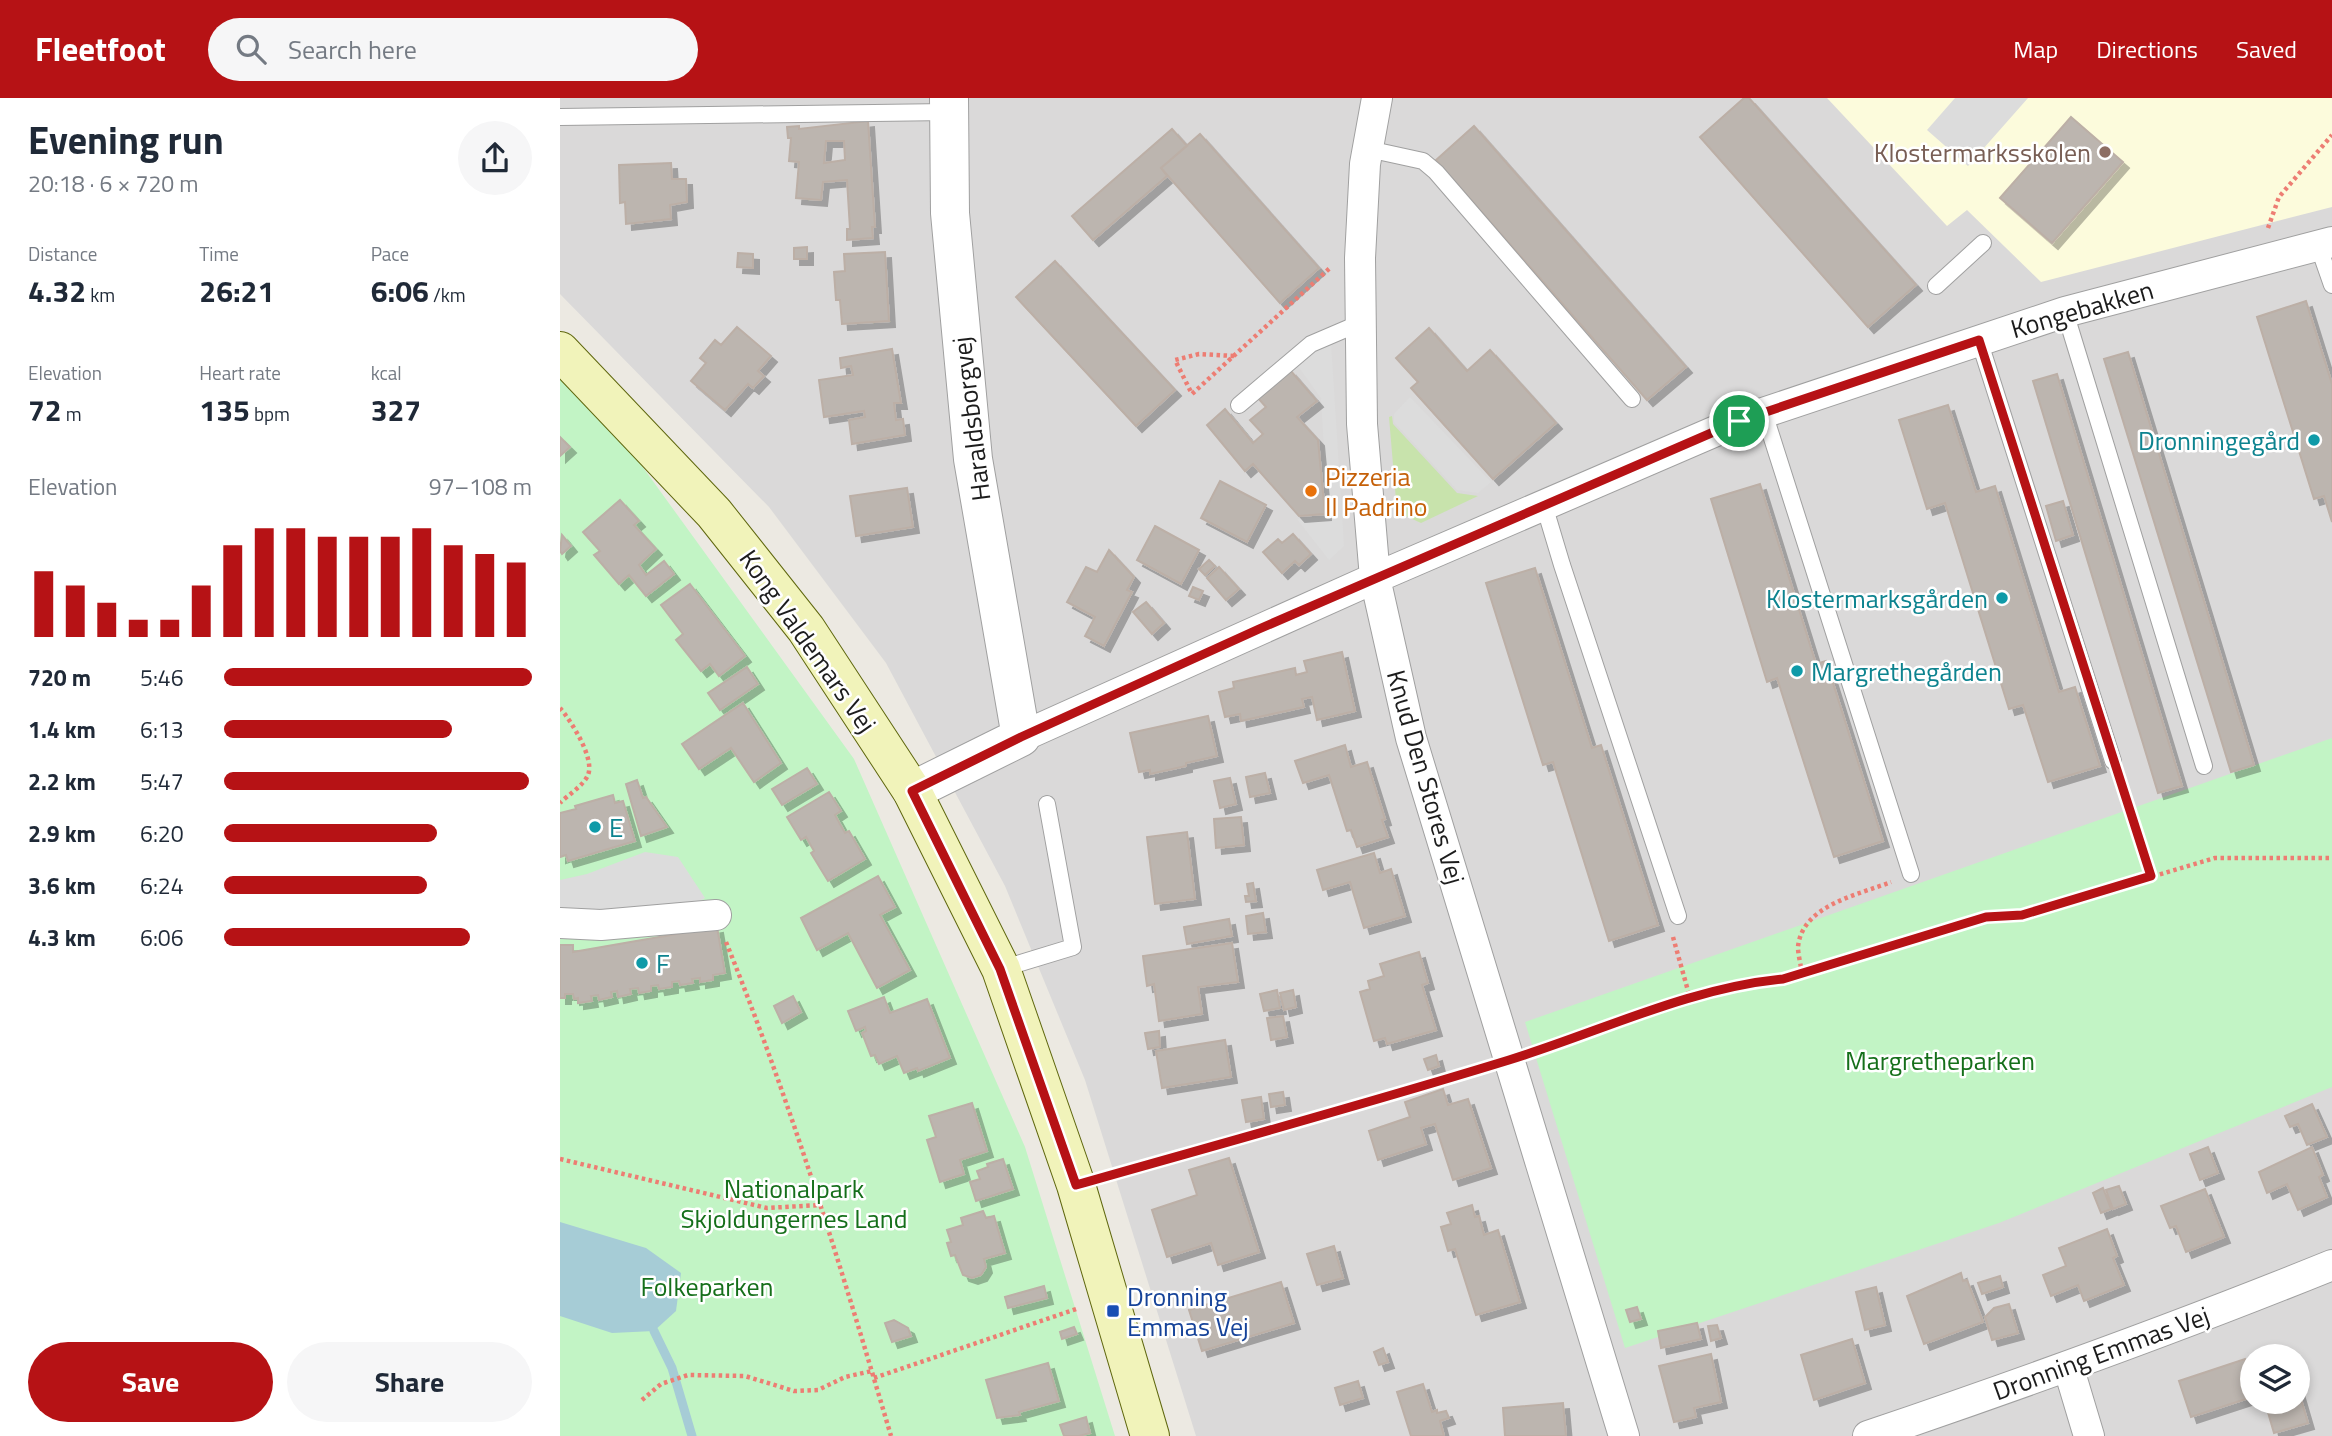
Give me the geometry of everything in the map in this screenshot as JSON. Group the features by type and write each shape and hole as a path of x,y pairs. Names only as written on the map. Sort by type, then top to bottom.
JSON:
{"main road":[{"name":"Kong Valdemars Vej","path":"560,351 714,513 806,629 912,791 1000,969 1076,1185 1150,1436"}],"street":[{"name":"Knud Den Stores Vej","path":"1377,98 1365,164 1360,258 1362,424 1375,578 1411,738 1624,1436"},
{"name":"Haraldsborgvej","path":"949,105 950,213 973,459 1021,737"},
{"name":"Kongebakken","path":"912,791 1021,737 1375,578 1739,421 2065,312 2325,244"},
{"path":"560,923 601,925 716,915"},
{"name":"Dronning Emmas Vej","path":"1868,1436 2068,1366 2332,1265"},
{"path":"2068,1366 2089,1436"}],"lane":[{"path":"560,117 949,105"},
{"path":"1368,149 1423,161 1436,172 1632,399"},
{"path":"1936,286 1983,243"},
{"path":"2325,244 2332,285"},
{"path":"2065,312 2204,766"},
{"path":"1239,405 1311,344 1360,323"},
{"path":"1979,340 2113,761"},
{"path":"1764,413 1911,874"},
{"path":"1545,505 1566,578 1678,916"},
{"path":"1000,969 1073,947 1047,804"}],"path":[{"path":"2255,262 2279,198 2332,135"},
{"path":"1234,356 1199,354 1175,360 1192,394 1234,356 1339,259"},
{"path":"560,708 570,721 589,761 588,775 560,803"},
{"path":"2113,761 2151,876"},
{"path":"1076,1185 1511,1059 1690,998 1751,982 1802,974 1986,917 2022,915 2215,858 2332,858"},
{"path":"1802,974 1798,947 1804,926 1823,909 1911,874"},
{"path":"716,915 756,1015 820,1205 891,1436"},
{"path":"1678,916 1672,940 1690,998"},
{"path":"560,1159 767,1208 820,1205"},
{"path":"874,1378 1109,1298"},
{"path":"642,1400 661,1384 688,1375 745,1376 794,1391 818,1390 845,1377 872,1371"}],"shaded area":[{"path":"560,98 2332,98 2332,1436 1196,1436 1085,1080 1005,886 886,663 769,507 560,294"},
{"name":"Klostermarksskolen","path":"1827,98 2332,98 2332,207 2041,282 1967,210 1947,226"},
{"path":"1955,98 2028,98 1968,166 1927,130"},
{"path":"1330,327 1344,546 1329,560 1297,519 1328,517 1321,398 1290,355"},
{"path":"1410,397 1491,482 1478,493 1457,490 1394,422 1394,414"},
{"path":"645,852 678,857 705,898 684,912 560,929 560,880 587,874"}],"green space":[{"name":"Nationalpark Skjoldungernes Land","path":"560,379 621,437 854,759 1025,1147 1115,1436 560,1436"},
{"path":"1392,416 1393,424 1457,493 1478,496 1421,523 1397,512 1389,417"},
{"name":"Margretheparken","path":"2332,738 2332,1087 1999,1223 1625,1348 1525,1022"}],"water":[{"path":"560,1222 646,1248 681,1273 676,1311 654,1331 612,1333 560,1316"}],"building":[{"path":"1744,98 1749,98 1916,285 1868,327 1700,137"},
{"path":"2071,117 2123,162 2052,243 2000,198"},
{"path":"868,121 875,227 872,227 873,238 847,240 847,229 850,229 847,180 823,182 821,200 796,198 799,162 789,161 791,138 788,138 787,127 799,126 799,129","holes":["826,141 844,141 845,160 824,163"]},
{"path":"1474,126 1686,367 1647,400 1436,160"},
{"path":"1172,129 1187,146 1161,168 1167,176 1093,240 1072,216"},
{"path":"1200,134 1319,268 1280,303 1161,168"},
{"path":"671,163 672,179 686,179 687,202 670,205 671,219 626,224 625,202 620,203 619,165"},
{"path":"807,247 807,259 794,259 794,248"},
{"path":"885,252 889,321 842,324 840,300 836,300 834,272 845,271 844,254"},
{"path":"738,253 753,254 753,268 737,267"},
{"path":"1055,261 1175,390 1136,426 1016,297"},
{"name":"Dronningegård","path":"2306,301 2332,384 2332,522 2324,496 2314,499 2257,317"},
{"path":"737,327 771,356 758,371 764,376 753,388 748,384 725,410 691,381 706,363 700,358 715,340 721,345"},
{"path":"1429,328 1467,371 1490,350 1556,423 1493,479 1411,388 1418,382 1396,358"},
{"path":"892,349 901,403 894,403 896,420 903,419 905,435 852,444 849,420 865,417 864,411 824,417 819,380 853,375 851,366 841,368 840,358"},
{"path":"2128,352 2254,765 2231,772 2104,359"},
{"path":"1290,370 1317,401 1297,417 1318,440 1325,514 1299,516 1253,464 1245,471 1207,425 1225,409 1253,443 1263,434 1250,420 1266,407 1258,398"},
{"path":"2057,374 2182,786 2158,793 2033,381"},
{"name":"Klostermarksgården","path":"1948,405 1976,492 1995,486 2059,692 2075,687 2100,766 2048,782 2023,705 2009,709 1945,503 1927,509 1899,420"},
{"path":"560,437 570,447 560,456"},
{"path":"1220,481 1266,505 1247,542 1201,518"},
{"name":"Margrethegården","path":"1760,484 1816,664 1826,661 1883,841 1834,857 1777,678 1767,682 1711,499"},
{"path":"907,488 913,527 856,536 850,496"},
{"path":"620,500 639,521 634,525 656,549 639,565 646,575 664,561 674,574 646,596 629,575 619,584 594,555 600,551 583,532"},
{"path":"2063,501 2073,535 2056,541 2046,506"},
{"path":"1155,526 1199,550 1181,584 1137,560"},
{"path":"1293,534 1311,554 1299,565 1295,561 1282,573 1263,552 1278,539 1282,543"},
{"path":"562,535 571,546 562,554 560,551"},
{"path":"1109,550 1134,577 1127,590 1132,592 1104,646 1085,636 1095,617 1067,602 1086,567 1097,572"},
{"path":"1209,560 1215,566 1205,575 1199,569"},
{"path":"1219,567 1239,589 1226,600 1207,578"},
{"path":"1535,568 1592,748 1601,745 1658,925 1609,941 1553,762 1543,765 1486,583"},
{"path":"690,584 745,656 719,676 710,664 701,671 676,640 683,634 661,605"},
{"path":"1193,587 1203,591 1199,600 1189,596"},
{"path":"1146,602 1164,623 1152,634 1133,612"},
{"path":"1342,652 1355,711 1317,720 1312,697 1302,699 1304,707 1241,721 1240,714 1225,717 1219,692 1234,688 1233,682 1295,668 1296,675 1307,672 1304,661"},
{"path":"747,667 758,684 720,710 708,693"},
{"path":"743,703 781,763 754,782 731,748 699,769 682,744"},
{"path":"1208,716 1217,756 1150,774 1150,770 1139,772 1130,733"},
{"path":"1345,745 1351,767 1367,762 1388,837 1357,847 1351,830 1347,831 1329,775 1303,783 1295,761"},
{"path":"807,768 817,784 782,805 772,789"},
{"path":"1265,773 1270,793 1250,797 1246,777"},
{"path":"1230,778 1236,804 1220,808 1214,781"},
{"path":"637,780 643,798 646,797 667,827 641,836 626,784"},
{"path":"829,792 841,811 835,815 845,833 849,831 865,859 828,881 811,853 814,851 806,837 801,840 787,817"},
{"name":"E","path":"613,795 615,803 623,801 635,841 568,861 566,855 560,857 560,813"},
{"path":"1241,817 1244,845 1216,848 1214,819"},
{"path":"1187,832 1195,899 1155,904 1147,837"},
{"path":"1374,853 1380,873 1391,869 1405,916 1364,928 1350,882 1323,890 1317,870"},
{"path":"878,876 895,907 880,915 910,970 877,988 848,933 817,950 801,918"},
{"path":"1253,883 1256,901 1246,902 1245,896 1249,896 1247,884"},
{"path":"1263,913 1266,932 1248,934 1246,916"},
{"path":"1229,919 1232,936 1187,944 1184,927"},
{"name":"F","path":"717,927 725,973 713,975 713,980 700,982 700,978 692,979 693,983 680,985 679,981 672,982 672,987 659,989 658,985 651,986 651,991 639,993 638,988 630,989 631,994 618,997 617,991 611,992 612,997 599,1000 598,995 591,996 592,1001 578,1003 578,998 574,999 573,994 565,994 565,998 560,998 560,945 573,945 573,952"},
{"path":"1232,943 1238,982 1198,987 1202,1014 1159,1021 1154,984 1147,986 1143,956"},
{"path":"1419,952 1428,983 1422,985 1436,1030 1387,1044 1385,1038 1374,1041 1360,992 1370,989 1368,981 1384,976 1380,964"},
{"path":"1277,990 1280,1008 1264,1011 1260,994"},
{"path":"1293,990 1296,1007 1284,1010 1280,993"},
{"path":"793,996 801,1012 782,1023 774,1006"},
{"path":"884,997 890,1013 927,999 950,1058 918,1071 917,1068 904,1073 897,1056 879,1064 875,1055 871,1056 862,1033 866,1031 865,1027 856,1031 848,1011"},
{"path":"1283,1016 1287,1037 1271,1040 1267,1018"},
{"path":"1159,1031 1160,1047 1148,1049 1145,1033"},
{"path":"1225,1040 1231,1077 1162,1088 1156,1051"},
{"path":"1436,1055 1439,1066 1428,1070 1424,1059"},
{"path":"1443,1089 1448,1105 1468,1099 1491,1168 1453,1180 1435,1124 1421,1128 1426,1144 1378,1160 1369,1131 1410,1117 1405,1102"},
{"path":"1283,1092 1285,1105 1271,1107 1269,1094"},
{"path":"1261,1097 1264,1119 1246,1122 1242,1100"},
{"path":"972,1103 987,1151 960,1160 964,1174 940,1182 927,1140 936,1137 929,1116"},
{"path":"2312,1104 2327,1137 2307,1145 2298,1124 2290,1127 2285,1116"},
{"path":"2208,1147 2218,1173 2200,1180 2190,1154"},
{"path":"2312,1147 2323,1175 2319,1177 2327,1197 2298,1210 2287,1184 2267,1193 2259,1172"},
{"path":"1229,1158 1259,1252 1218,1265 1211,1243 1167,1257 1152,1210 1197,1195 1189,1170"},
{"path":"1003,1159 1013,1189 976,1201 970,1182 980,1179 977,1171 988,1167 987,1164"},
{"path":"2119,1186 2126,1204 2113,1209 2106,1190"},
{"path":"2103,1188 2111,1209 2101,1213 2093,1193"},
{"path":"2205,1189 2224,1237 2186,1252 2176,1226 2170,1228 2161,1206"},
{"path":"1472,1205 1475,1217 1479,1216 1484,1235 1498,1230 1520,1302 1476,1315 1455,1249 1448,1251 1441,1227 1451,1224 1447,1213"},
{"path":"983,1211 986,1218 994,1216 1005,1253 984,1259 986,1267 981,1275 972,1278 963,1275 955,1255 951,1256 947,1243 951,1242 947,1230 963,1225 961,1218"},
{"path":"2107,1229 2117,1256 2113,1258 2124,1285 2084,1301 2078,1285 2051,1296 2043,1275 2066,1266 2059,1248"},
{"path":"1334,1246 1343,1278 1317,1285 1307,1254"},
{"path":"1961,1273 1963,1281 1967,1280 1983,1322 1924,1344 1907,1296"},
{"path":"2000,1276 2003,1287 1982,1294 1978,1283"},
{"path":"1281,1282 1294,1323 1202,1351 1189,1310"},
{"path":"1044,1286 1047,1298 1008,1308 1005,1297"},
{"path":"1876,1287 1885,1325 1865,1330 1856,1292"},
{"path":"2009,1304 2018,1333 1992,1340 1985,1317 1994,1308"},
{"path":"1637,1307 1641,1319 1630,1322 1626,1310"},
{"path":"894,1320 908,1328 911,1336 892,1342 885,1323"},
{"path":"1697,1323 1701,1339 1661,1348 1658,1331"},
{"path":"1717,1325 1721,1338 1711,1341 1708,1326"},
{"path":"1074,1327 1077,1334 1062,1339 1060,1332"},
{"path":"1852,1339 1865,1383 1814,1400 1801,1355"},
{"path":"1383,1348 1388,1362 1379,1365 1374,1352"},
{"path":"1711,1354 1721,1402 1694,1408 1696,1417 1674,1422 1659,1366"},
{"path":"2240,1361 2240,1401 2191,1417 2179,1381"},
{"path":"1048,1363 1059,1401 1019,1412 1020,1415 997,1418 986,1380"},
{"path":"1358,1381 1363,1398 1340,1405 1335,1388"},
{"path":"1423,1384 1432,1412 1446,1411 1449,1418 1440,1421 1444,1436 1411,1436 1397,1392"},
{"path":"1563,1403 1566,1436 1505,1436 1503,1408"},
{"path":"2268,1414 2305,1414 2308,1423 2274,1433"},
{"path":"1086,1417 1090,1433 1064,1436 1060,1425"}],"waterway":[{"path":"654,1331 672,1368 692,1436"}],"place":[{"name":"Klostermarksskolen","path":"2105,152"},
{"name":"Dronningegård","path":"2314,440"},
{"name":"Pizzeria Il Padrino","path":"1311,491"},
{"name":"Klostermarksgården","path":"2002,598"},
{"name":"Margrethegården","path":"1797,671"},
{"name":"E","path":"595,827"},
{"name":"F","path":"642,963"},
{"name":"Dronning Emmas Vej","path":"1113,1311"}],"route":[{"path":"1979,340 2151,876 2022,915 1986,917 1783,979 1751,982 1690,998 1511,1059 1076,1185 1000,969 912,791 1021,737 1259,629 1739,421 1979,340"}],"park label":[{"name":"Folkeparken","path":"707,1286"}]}
